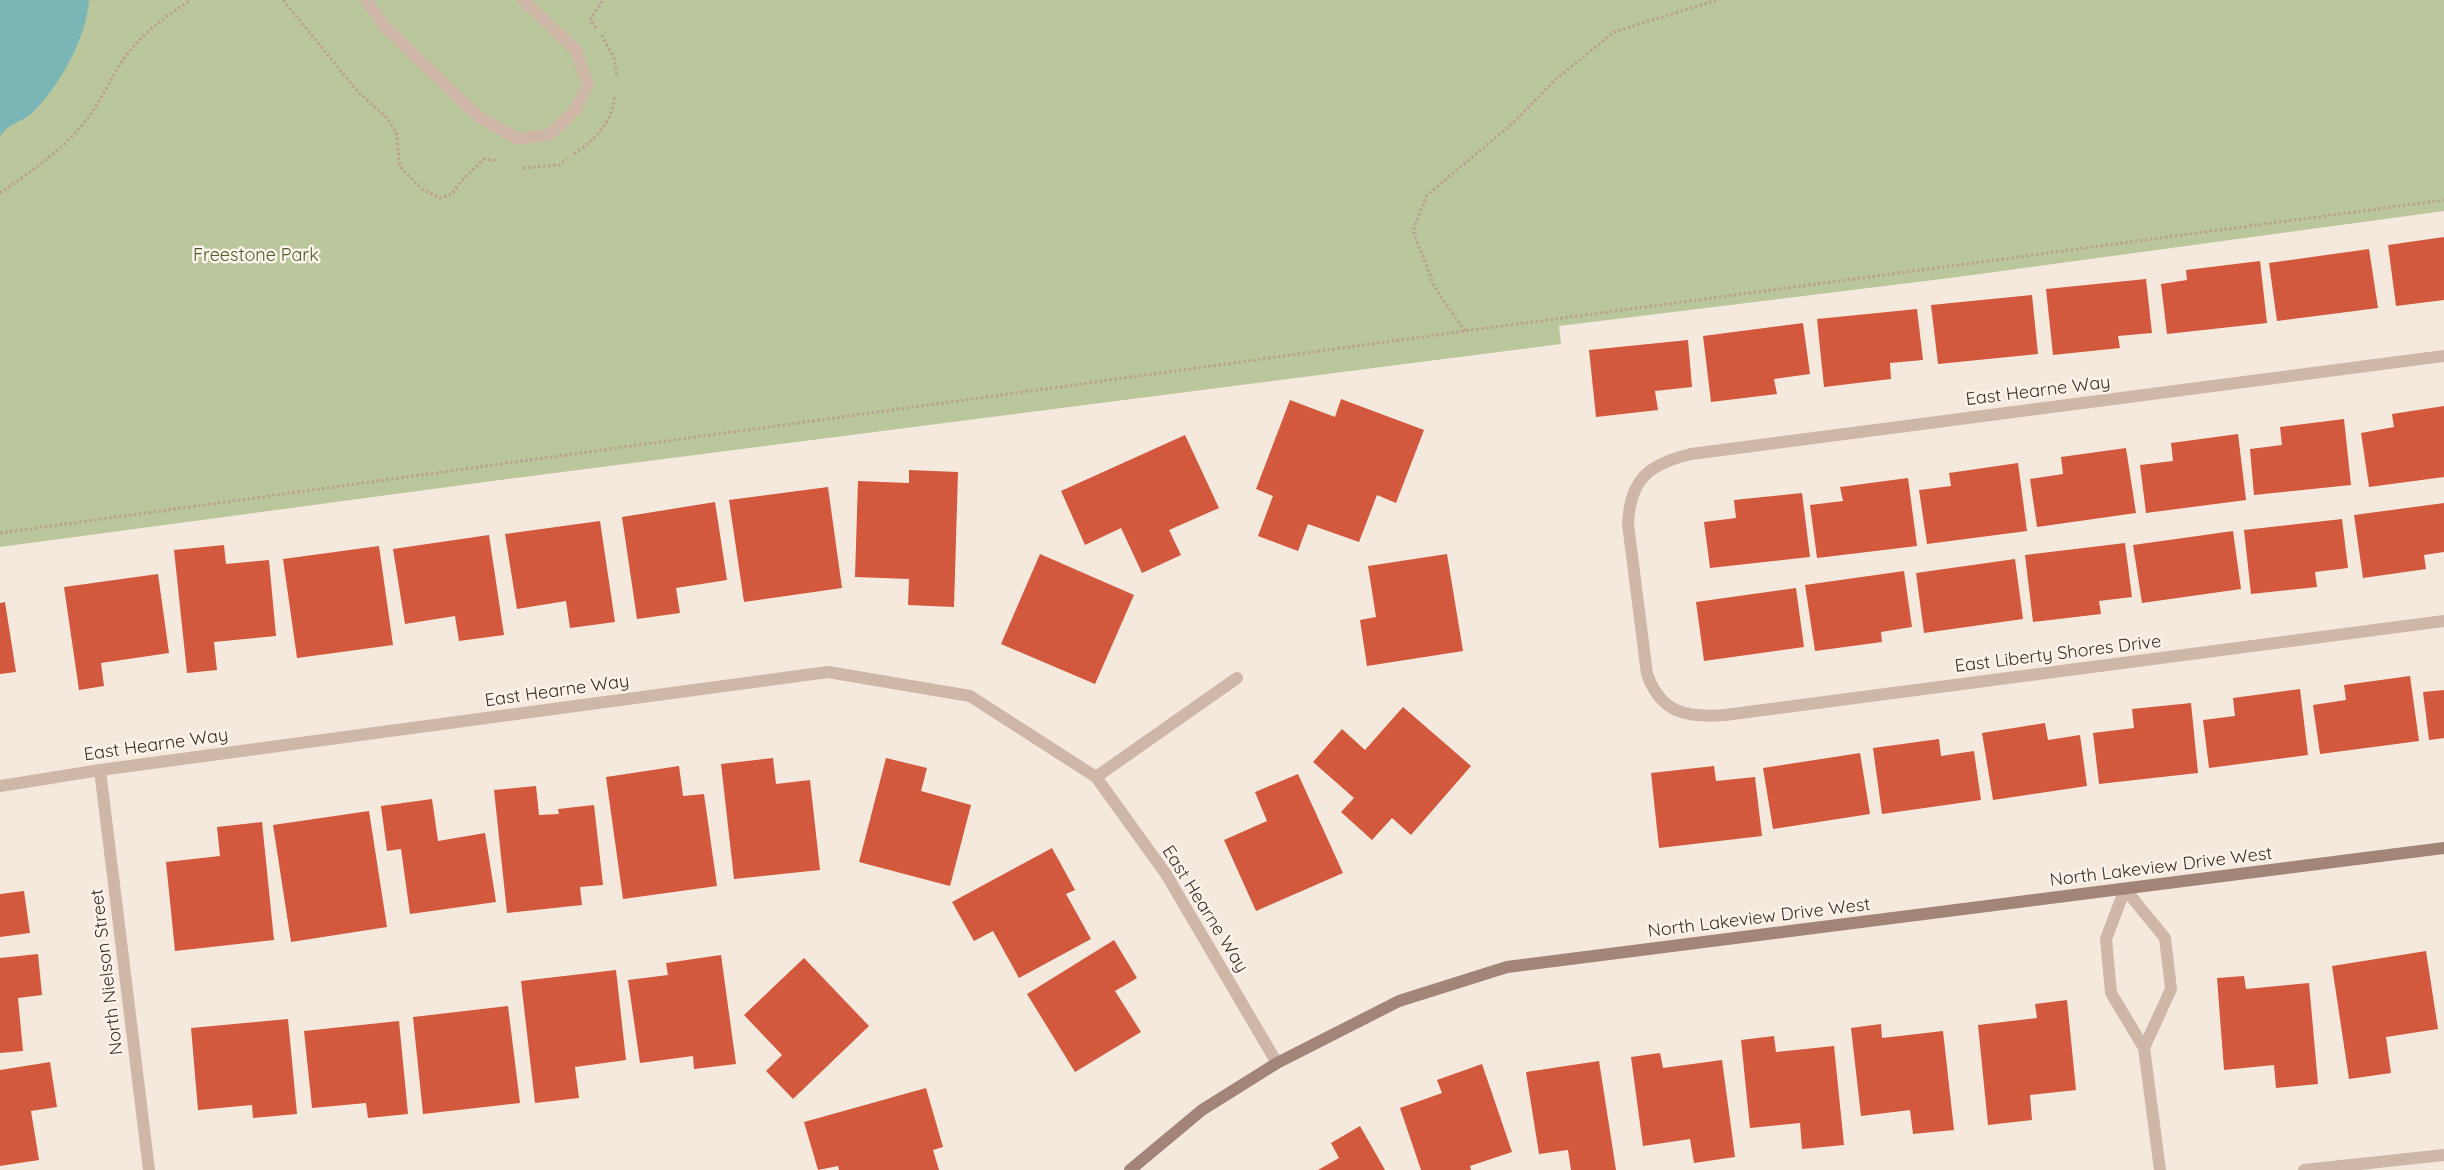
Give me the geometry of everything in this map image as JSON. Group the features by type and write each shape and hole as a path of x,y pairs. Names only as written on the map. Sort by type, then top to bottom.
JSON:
{"street":[{"path":"366,0 386,28 479,117 518,139 551,134 574,111 588,85 576,50 523,0"},
{"name":"East Hearne Way","path":"1676,711 1663,702 1652,690 1646,674 1628,524 1628,508 1634,490 1642,476 1656,465 1691,454 2444,356"},
{"name":"East Liberty Shores Drive","path":"1676,711 1691,715 1725,715 2444,620"},
{"name":"East Hearne Way","path":"0,786 100,770 828,672 970,696 1096,778 1166,874 1277,1063"},
{"path":"1096,778 1237,678"},
{"name":"North Nielson Street","path":"100,770 149,1170"},
{"name":"North Lakeview Drive West","path":"1130,1170 1202,1110 1277,1063 1399,1000 1507,967 2444,848"},
{"path":"2125,889 2165,938 2171,989 2144,1048"},
{"path":"2125,889 2106,940 2111,993 2144,1048 2160,1170"},
{"path":"2304,1170 2444,1155"}],"path":[{"path":"0,193 60,151 84,124 123,61 138,42 155,24 191,0"},
{"path":"1465,331 1435,288 1413,231 1427,195 1514,122 1556,79 1614,32 1717,0"},
{"path":"0,533 1465,331 2444,200"}],"green space":[{"name":"Freestone Park","path":"0,0 2444,0 2444,211 1950,278 1559,326 1561,344 500,480 0,547"}],"water":[{"path":"0,0 89,0 83,30 77,45 70,61 52,90 32,113 7,128 0,137"}],"building":[{"path":"2444,237 2444,300 2396,306 2388,245"},
{"path":"2369,249 2378,308 2277,321 2269,263"},
{"path":"2260,261 2267,323 2167,334 2161,284 2187,280 2186,270"},
{"path":"2146,279 2152,333 2118,336 2120,348 2053,355 2046,289"},
{"path":"2032,295 2038,354 1938,364 1931,305"},
{"path":"1917,309 1923,360 1890,363 1891,379 1824,387 1817,319"},
{"path":"1803,323 1810,374 1774,379 1777,394 1711,402 1703,336"},
{"path":"1688,340 1692,387 1655,391 1658,410 1596,417 1589,350"},
{"path":"1341,399 1424,430 1396,503 1377,495 1359,542 1308,524 1298,551 1258,536 1273,496 1256,489 1290,400 1335,417"},
{"path":"2444,406 2444,477 2369,487 2361,433 2394,427 2392,414"},
{"path":"2344,419 2351,485 2254,495 2250,449 2282,445 2280,427"},
{"path":"2238,434 2246,500 2146,513 2140,465 2173,461 2171,443"},
{"path":"1185,435 1219,508 1169,530 1181,555 1142,573 1121,528 1085,545 1061,491"},
{"path":"2126,448 2136,513 2037,527 2030,479 2063,474 2061,457"},
{"path":"2018,463 2027,531 1927,544 1919,490 1951,486 1949,473"},
{"path":"909,470 958,472 954,607 908,605 909,579 855,577 858,481 909,483"},
{"path":"1908,478 1917,546 1817,558 1810,505 1843,501 1840,487"},
{"path":"828,487 842,588 744,602 729,500"},
{"path":"1802,493 1810,557 1710,568 1704,522 1736,518 1734,500"},
{"path":"715,502 727,580 676,588 680,613 637,619 622,517"},
{"path":"2444,503 2444,552 2424,555 2426,569 2363,578 2354,515"},
{"path":"2342,519 2348,568 2315,572 2317,587 2251,594 2244,530"},
{"path":"600,521 615,622 570,628 566,601 517,609 505,534"},
{"path":"2233,531 2241,589 2142,603 2133,545"},
{"path":"489,535 504,635 459,641 455,616 405,624 393,549"},
{"path":"2125,543 2132,597 2099,601 2101,614 2033,622 2025,555"},
{"path":"224,545 226,564 269,560 276,636 214,642 217,670 187,673 174,550"},
{"path":"379,546 393,645 297,658 283,559"},
{"path":"1040,554 1134,595 1095,684 1001,644"},
{"path":"1447,554 1463,651 1367,666 1360,620 1376,617 1368,566"},
{"path":"2015,559 2023,619 1924,633 1916,573"},
{"path":"1904,571 1912,627 1881,632 1882,642 1815,651 1805,585"},
{"path":"158,574 169,653 101,663 104,686 79,690 64,587"},
{"path":"1796,588 1804,647 1704,661 1696,602"},
{"path":"5,602 16,672 0,674 0,603"},
{"path":"2410,676 2419,741 2320,754 2313,705 2346,700 2344,685"},
{"path":"2300,689 2308,755 2209,768 2203,720 2235,716 2233,698"},
{"path":"2444,690 2444,738 2429,740 2423,692"},
{"path":"2191,703 2198,773 2099,784 2093,733 2134,728 2132,709"},
{"path":"1403,707 1471,766 1411,835 1392,818 1372,840 1341,812 1354,798 1313,762 1342,729 1365,750"},
{"path":"2045,723 2048,740 2080,735 2087,786 1993,800 1982,733"},
{"path":"1939,739 1941,756 1974,751 1981,800 1882,814 1873,748"},
{"path":"1860,753 1870,814 1773,829 1763,768"},
{"path":"773,758 776,784 810,780 820,870 734,879 721,764"},
{"path":"886,758 927,768 921,791 971,805 950,886 859,862"},
{"path":"679,766 683,796 704,794 717,886 623,899 606,777"},
{"path":"1714,766 1716,781 1755,777 1762,836 1659,848 1651,773"},
{"path":"1298,774 1343,873 1256,911 1224,840 1267,821 1255,792"},
{"path":"536,786 539,815 559,814 558,809 594,805 603,885 580,887 582,905 507,913 494,790"},
{"path":"432,799 438,841 485,833 496,902 410,914 401,849 387,851 381,806"},
{"path":"369,811 387,927 291,942 273,825"},
{"path":"262,822 274,940 175,951 166,862 220,856 217,827"},
{"path":"1052,848 1075,890 1066,894 1091,939 1019,978 993,931 974,941 952,902"},
{"path":"24,891 30,933 0,937 0,894"},
{"path":"1114,940 1137,978 1115,991 1141,1032 1075,1072 1027,994"},
{"path":"2426,951 2438,1029 2386,1037 2391,1073 2349,1079 2332,966"},
{"path":"38,954 42,995 18,998 23,1051 0,1053 0,958"},
{"path":"721,955 736,1064 694,1069 693,1056 640,1063 628,980 668,975 666,963"},
{"path":"804,958 869,1026 793,1099 766,1071 782,1055 744,1015"},
{"path":"616,970 626,1060 575,1067 579,1098 535,1103 521,981"},
{"path":"2244,976 2246,989 2309,983 2318,1084 2276,1088 2274,1065 2224,1070 2217,978"},
{"path":"2067,1000 2076,1090 2030,1095 2032,1120 1988,1125 1978,1025 2037,1018 2035,1004"},
{"path":"508,1006 520,1103 423,1114 413,1017"},
{"path":"288,1019 297,1114 253,1118 252,1105 198,1110 191,1028"},
{"path":"399,1021 408,1114 368,1118 366,1103 312,1108 304,1031"},
{"path":"1881,1024 1882,1038 1943,1031 1954,1130 1913,1134 1910,1110 1861,1116 1851,1028"},
{"path":"1774,1036 1776,1052 1834,1046 1844,1145 1802,1149 1800,1123 1750,1128 1741,1040"},
{"path":"1660,1053 1663,1068 1722,1060 1735,1157 1694,1163 1690,1139 1643,1146 1631,1057"},
{"path":"1599,1061 1616,1170 1571,1170 1568,1150 1539,1154 1526,1072"},
{"path":"50,1062 57,1107 31,1111 39,1160 0,1166 0,1070"},
{"path":"1482,1064 1512,1152 1470,1166 1471,1170 1421,1170 1400,1108 1442,1093 1437,1080"},
{"path":"926,1088 943,1147 933,1150 939,1170 839,1170 838,1166 818,1170 804,1122"},
{"path":"1360,1126 1385,1170 1318,1170 1339,1158 1331,1143"}]}
